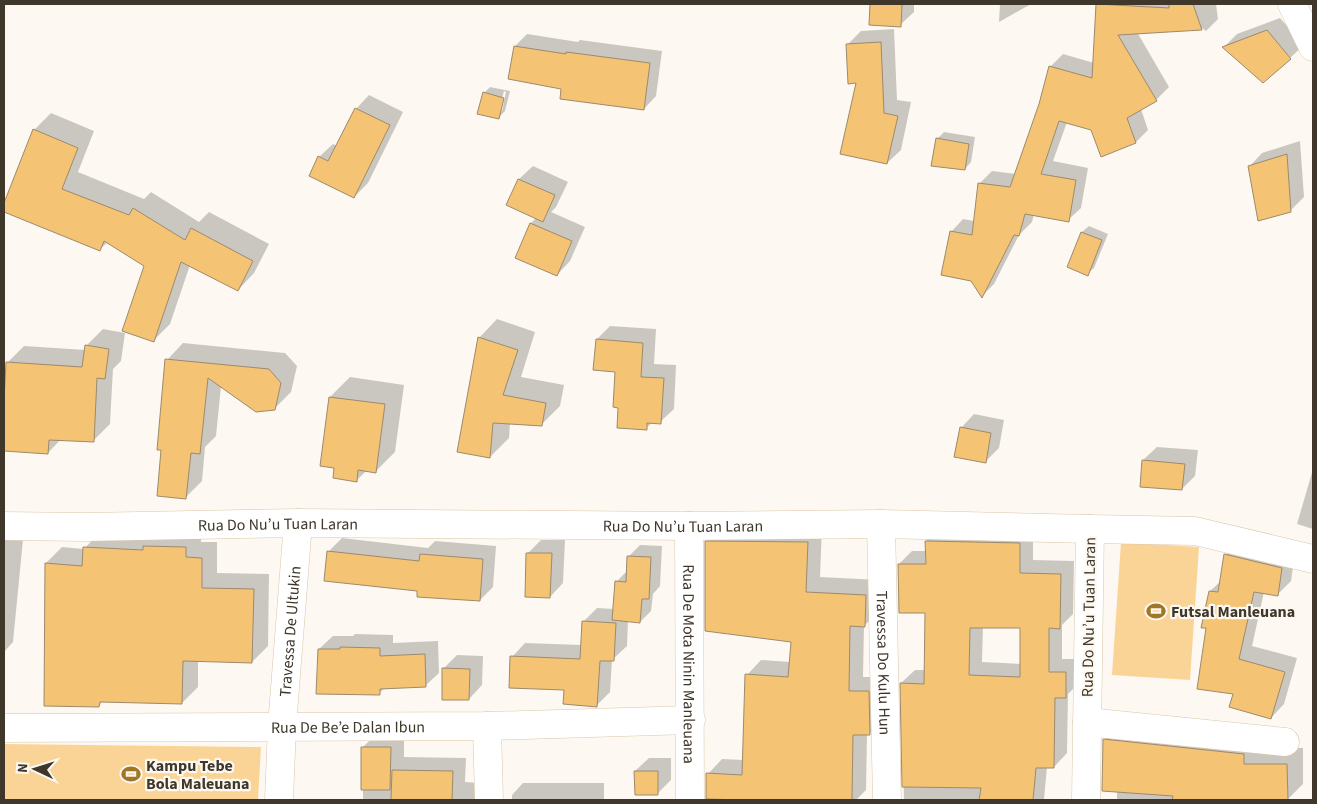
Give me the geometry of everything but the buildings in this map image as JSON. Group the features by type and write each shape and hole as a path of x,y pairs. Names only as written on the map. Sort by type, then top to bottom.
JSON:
{"street":[{"path":"1292,4 1313,47"},
{"name":"Rua Do Nu’u Tuan Laran","path":"4,526 85,527 298,523 689,526 881,524 1090,529 1086,800"},
{"name":"Travessa De Ultukin","path":"279,800 282,726 298,523"},
{"name":"Travessa Do Kulu Hun","path":"881,524 887,800"},
{"name":"Rua De Mota Ninin Manleuana","path":"689,526 690,800"},
{"path":"1090,529 1195,531 1313,559"},
{"name":"Rua De Be’e Dalan Ibun","path":"4,728 487,726 691,720"},
{"path":"1087,722 1285,742"},
{"path":"487,726 489,800"}],"shaded area":[{"name":"Futsal Manleuana","path":"1121,542 1199,547 1190,680 1112,675"},
{"name":"Kampu Tebe Bola Maleuana","path":"4,744 261,747 258,800 4,800"}],"place":[{"name":"Futsal Manleuana","path":"1156,611"},
{"name":"Kampu Tebe Bola Maleuana","path":"131,774"}]}
